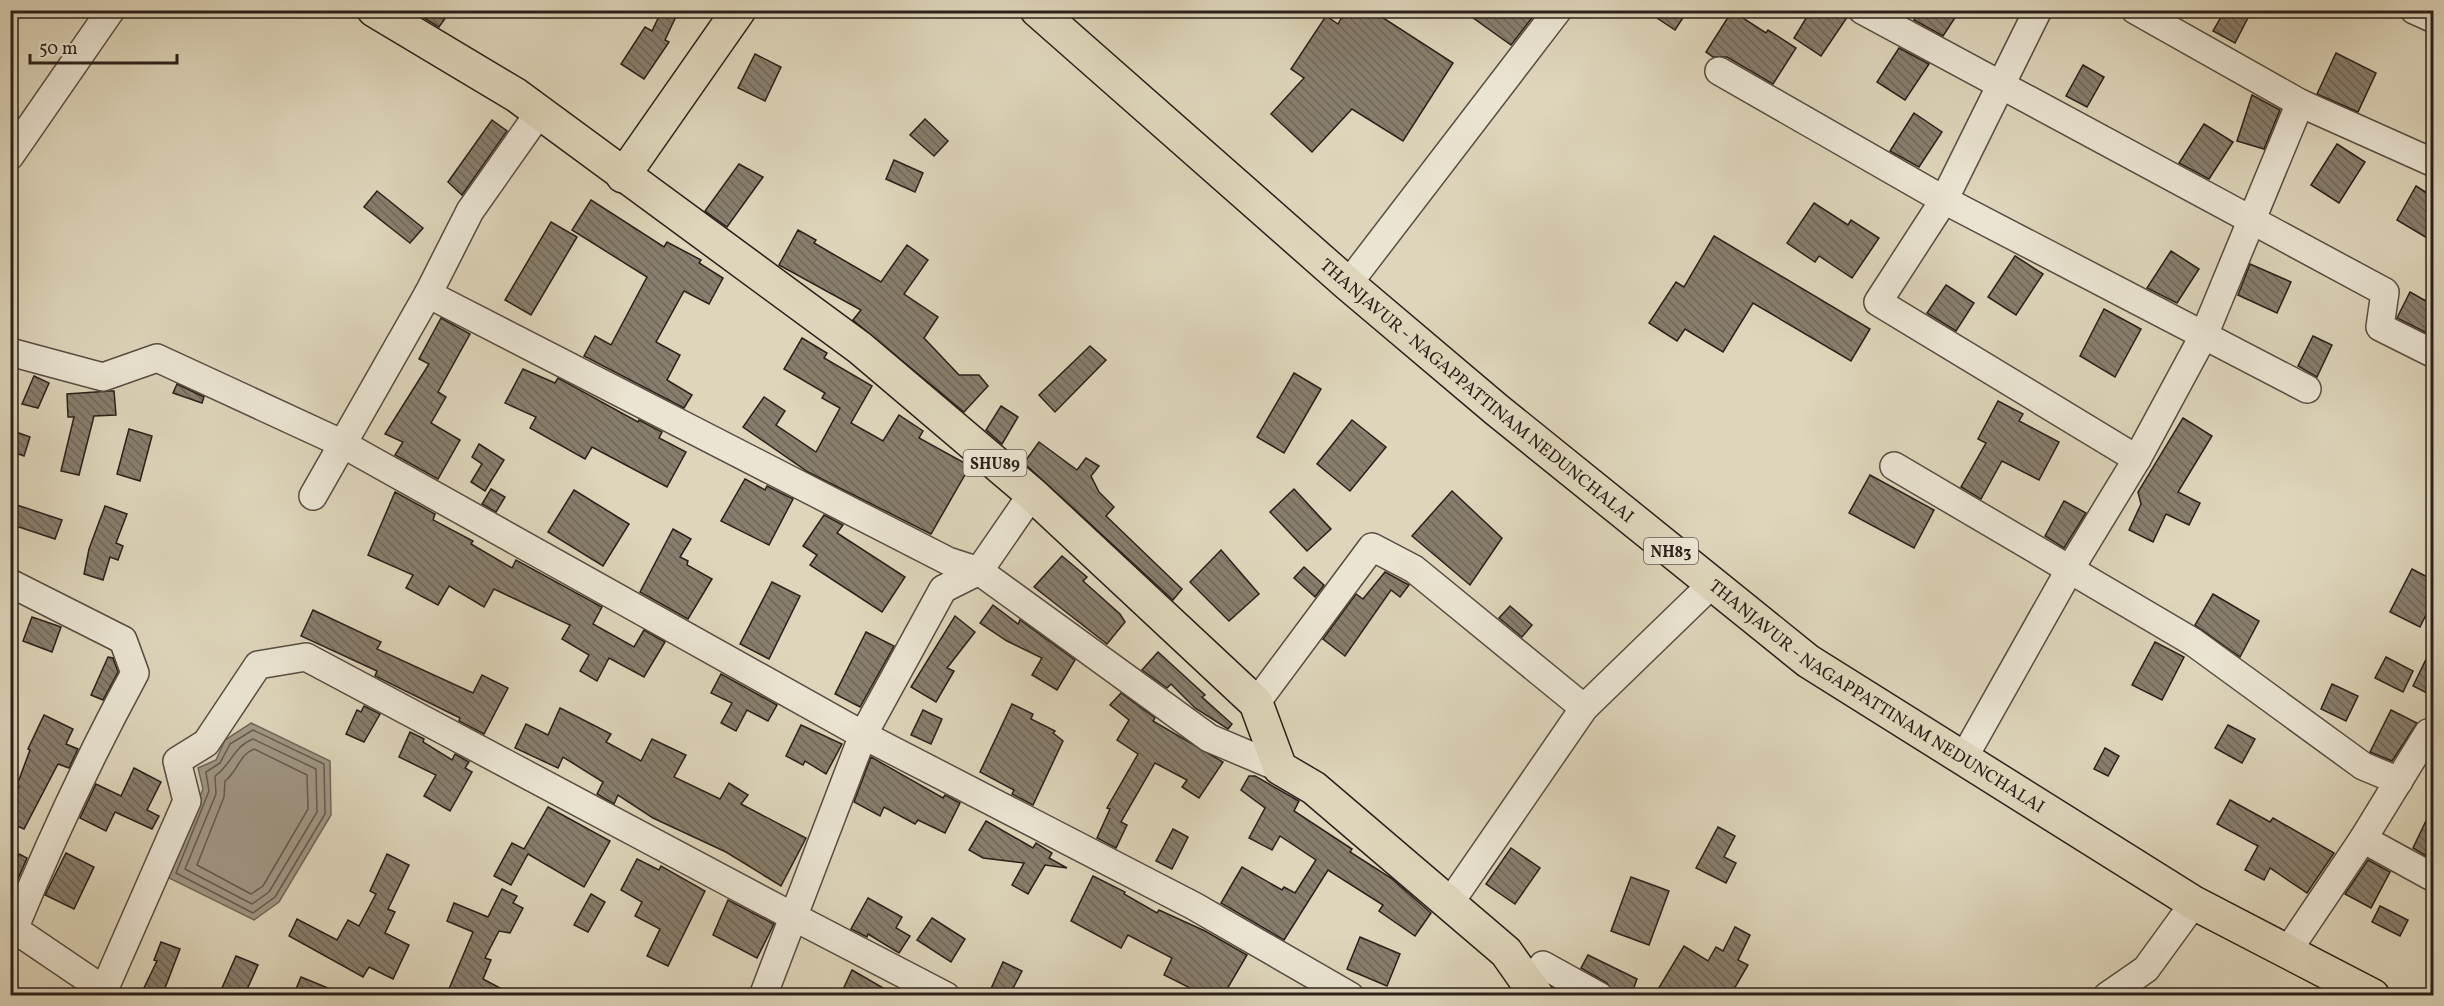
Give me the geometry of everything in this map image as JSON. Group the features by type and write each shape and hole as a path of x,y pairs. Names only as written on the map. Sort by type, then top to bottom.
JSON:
{"main road":[{"name":"SHU89","path":"374,10 516,95 623,176 860,348 1032,494 1256,703 1280,768"},
{"path":"623,176 740,10"},
{"name":"THANJAVUR - NAGAPPATTINAM NEDUNCHALAI","path":"1037,10 1348,284 1808,661 2194,903 2373,996"},
{"path":"1280,768 1314,788 1506,952 1530,993"}],"street":[{"path":"10,156 111,10"},
{"path":"1348,284 1558,10"},
{"path":"1862,10 2250,222 2385,292 2380,327 2433,354"},
{"path":"2038,10 1944,200 1878,302 2137,459"},
{"path":"2134,10 2300,103 2433,163"},
{"path":"2414,10 2433,19"},
{"path":"1719,71 1944,200 2307,389"},
{"path":"1963,759 2070,569 2137,459 2204,335 2300,103"},
{"path":"313,496 341,443 428,294 470,211 539,113"},
{"path":"428,294 948,561 979,571 1209,738 1280,768"},
{"path":"10,352 103,377 157,358 341,443 863,735 1194,906 1350,996"},
{"path":"1894,466 2193,642 2363,766 2399,781"},
{"path":"762,996 863,735 943,589 979,571 1032,494"},
{"path":"1256,703 1372,547 1414,569 1584,708"},
{"path":"10,583 123,640 135,673 106,727 12,929 103,993 187,801 177,761 206,743 258,665 306,657 946,996"},
{"path":"1449,904 1584,708 1712,584"},
{"path":"2288,952 2432,731"},
{"path":"2363,839 2433,878"},
{"path":"2107,996 2146,969 2194,903"},
{"path":"1530,993 1543,965 1599,996"}],"water":[{"path":"251,723 330,761 331,815 279,902 254,920 167,877 203,789 198,768 216,760 225,740"}],"building":[{"path":"411,10 451,10 439,27"},
{"path":"662,10 679,10 665,40 669,42 644,79 621,64 645,27 652,31"},
{"path":"1346,10 1371,10 1453,63 1403,141 1352,109 1312,152 1271,114 1304,78 1291,69 1326,16 1338,24"},
{"path":"1462,10 1538,10 1511,45"},
{"path":"1645,10 1688,10 1675,30"},
{"path":"1811,10 1846,10 1848,16 1821,56 1794,38"},
{"path":"1920,10 1960,10 1943,36 1914,20"},
{"path":"2225,10 2252,10 2235,43 2213,31"},
{"path":"1732,11 1766,33 1768,30 1796,48 1773,84 1727,57 1713,57 1706,52"},
{"path":"1899,48 1929,64 1905,100 1877,82"},
{"path":"2336,53 2376,73 2358,112 2317,94"},
{"path":"755,54 781,67 765,101 738,88"},
{"path":"2083,65 2104,77 2087,107 2066,96"},
{"path":"2252,95 2280,110 2264,149 2237,141"},
{"path":"1914,113 1942,132 1919,167 1890,151"},
{"path":"925,119 948,141 934,156 910,135"},
{"path":"492,120 507,131 462,195 448,182"},
{"path":"2204,124 2233,142 2209,179 2179,163"},
{"path":"2337,144 2365,162 2339,203 2311,185"},
{"path":"894,160 923,173 915,192 886,179"},
{"path":"739,164 763,177 727,227 705,211"},
{"path":"2416,186 2433,197 2433,226 2427,238 2397,220"},
{"path":"377,191 423,228 410,243 364,207"},
{"path":"591,200 664,247 667,242 701,260 699,263 723,278 709,304 684,291 656,342 680,355 667,380 692,395 684,408 584,356 595,336 611,345 647,277 572,230"},
{"path":"1814,203 1848,225 1851,220 1879,238 1852,278 1819,256 1815,262 1787,243"},
{"path":"551,222 577,237 531,315 505,300"},
{"path":"798,230 816,240 814,243 881,282 907,245 928,260 904,294 938,317 924,338 959,375 979,375 988,386 964,412 853,320 861,310 779,265"},
{"path":"1714,236 1870,329 1851,361 1753,303 1723,352 1685,329 1677,341 1649,323 1676,282 1684,287"},
{"path":"2171,251 2199,269 2177,303 2147,288"},
{"path":"2015,256 2043,274 2016,315 1988,297"},
{"path":"2250,264 2291,282 2277,313 2238,295"},
{"path":"1946,285 1974,303 1956,331 1927,313"},
{"path":"2410,292 2433,305 2433,322 2427,333 2397,318"},
{"path":"2104,309 2141,329 2115,377 2080,356"},
{"path":"441,318 470,334 438,392 446,397 431,423 460,440 438,479 395,455 403,442 385,434 429,364 419,359"},
{"path":"2313,336 2332,345 2317,377 2298,366"},
{"path":"802,338 827,353 824,358 872,386 851,423 883,441 899,415 923,431 919,438 970,466 931,534 808,472 743,427 764,397 785,411 776,425 816,452 840,408 822,398 825,393 784,369"},
{"path":"1090,346 1106,360 1055,412 1039,395"},
{"path":"523,369 555,383 558,378 638,422 639,420 662,432 659,438 686,452 667,487 592,447 585,459 530,428 536,417 505,403"},
{"path":"1294,373 1321,389 1284,453 1257,437"},
{"path":"34,376 49,383 38,408 22,404"},
{"path":"177,384 204,397 202,403 173,393"},
{"path":"114,391 116,415 94,416 79,475 61,471 74,417 68,417 67,394"},
{"path":"1998,401 2023,414 2019,421 2059,442 2039,480 2002,461 1981,499 1961,487 1986,443 1978,439"},
{"path":"1001,406 1018,417 1002,444 986,430"},
{"path":"2183,418 2212,436 2178,492 2200,503 2189,525 2166,514 2153,542 2129,530 2141,504 2138,492"},
{"path":"1352,420 1386,447 1350,491 1317,464"},
{"path":"129,429 152,436 140,481 117,474"},
{"path":"16,432 30,437 24,456 10,451"},
{"path":"1039,442 1077,470 1086,458 1099,466 1091,476 1099,492 1114,507 1106,516 1182,589 1173,600 1024,463"},
{"path":"479,444 504,460 485,491 471,482 482,464 472,457"},
{"path":"1870,475 1934,510 1914,548 1849,513"},
{"path":"745,479 765,490 767,486 793,499 769,545 721,521"},
{"path":"491,489 505,497 496,512 482,504"},
{"path":"1294,489 1331,529 1307,551 1270,512"},
{"path":"574,490 629,524 603,566 548,532"},
{"path":"1452,491 1502,538 1470,585 1412,536"},
{"path":"395,492 435,514 433,520 473,541 471,544 512,568 516,560 602,607 593,624 634,647 644,630 665,642 644,677 609,658 597,681 580,671 589,655 562,639 570,625 494,589 484,607 449,586 438,605 406,588 413,575 368,555"},
{"path":"2064,501 2086,513 2064,548 2045,536"},
{"path":"17,505 62,520 55,539 10,524"},
{"path":"105,506 127,514 116,543 123,546 118,560 110,557 103,580 84,574 89,549"},
{"path":"824,515 843,525 837,533 905,577 882,612 810,565 817,555 803,546"},
{"path":"673,529 691,539 680,557 688,561 687,565 712,579 688,619 640,592"},
{"path":"1221,550 1259,594 1229,621 1190,582"},
{"path":"1062,556 1087,577 1083,581 1120,614 1125,622 1107,644 1034,587"},
{"path":"1304,567 1324,585 1315,597 1294,578"},
{"path":"2412,569 2433,580 2433,621 2425,617 2420,627 2390,612"},
{"path":"1385,572 1409,585 1400,597 1391,590 1345,656 1323,639 1356,594 1363,599"},
{"path":"772,582 800,596 769,659 740,644"},
{"path":"2213,594 2259,621 2240,657 2195,625"},
{"path":"993,605 1018,624 1020,620 1075,660 1057,690 1032,675 1042,658 1007,641 980,623"},
{"path":"1510,606 1532,625 1522,637 1499,618"},
{"path":"313,610 381,642 377,649 473,693 482,675 508,688 484,734 459,721 460,718 375,676 377,671 301,636"},
{"path":"955,616 975,632 947,668 954,671 936,702 911,687"},
{"path":"32,617 61,627 52,652 23,641"},
{"path":"866,632 894,646 860,707 835,694"},
{"path":"2155,642 2184,657 2162,700 2132,685"},
{"path":"2433,645 2433,696 2413,686"},
{"path":"1158,652 1205,695 1202,697 1232,724 1228,729 1195,708 1171,684 1167,688 1142,670"},
{"path":"108,657 113,658 118,672 103,700 91,695"},
{"path":"2386,657 2413,671 2403,692 2375,678"},
{"path":"721,674 777,705 768,721 747,710 736,731 721,723 732,703 711,693"},
{"path":"2332,684 2358,696 2346,721 2321,709"},
{"path":"1121,693 1155,718 1153,721 1223,762 1199,798 1182,787 1187,780 1155,763 1121,822 1127,825 1116,848 1097,838 1110,809 1107,808 1138,754 1117,740 1129,720 1110,705"},
{"path":"1012,704 1033,714 1031,719 1055,731 1053,733 1063,741 1033,805 1012,794 1014,790 980,772"},
{"path":"364,706 380,714 364,742 346,734 357,710 361,712"},
{"path":"560,708 611,734 606,742 641,761 652,739 686,755 674,777 720,799 729,783 748,795 741,804 806,838 781,886 726,852 653,818 618,795 614,804 597,794 603,782 563,757 558,768 515,748 526,724 548,735"},
{"path":"923,710 942,719 931,744 911,735"},
{"path":"2391,710 2417,723 2392,761 2370,752"},
{"path":"44,715 73,729 66,744 78,749 69,768 58,764 24,829 10,823 10,807 19,787 17,785 30,750 28,749"},
{"path":"801,725 842,744 826,774 805,761 803,765 786,756"},
{"path":"2228,725 2255,739 2242,763 2215,748"},
{"path":"410,732 424,739 423,742 452,760 455,754 469,762 465,768 472,772 450,811 424,796 436,775 399,757"},
{"path":"2105,748 2119,756 2108,776 2094,769"},
{"path":"871,757 943,798 945,795 960,803 945,833 918,820 915,824 884,807 880,816 854,802"},
{"path":"134,768 161,782 147,810 159,816 152,829 115,812 106,831 80,818 96,784 121,796"},
{"path":"1249,776 1255,776 1299,801 1294,811 1352,849 1350,852 1391,878 1431,913 1415,936 1379,911 1383,905 1328,870 1284,940 1221,903 1242,867 1282,890 1284,887 1295,893 1316,860 1280,836 1272,850 1249,838 1265,808 1241,790"},
{"path":"2230,800 2270,822 2273,818 2334,853 2307,893 2270,868 2264,880 2245,870 2258,846 2217,824"},
{"path":"2433,806 2433,860 2413,848"},
{"path":"548,807 610,841 584,887 528,854 511,885 494,876 512,843 524,849"},
{"path":"986,821 1033,848 1036,843 1052,853 1049,858 1067,868 1045,865 1028,894 1012,885 1024,863 983,858 969,850"},
{"path":"1718,827 1735,836 1724,857 1736,863 1726,883 1696,868"},
{"path":"1173,829 1188,837 1172,869 1156,861"},
{"path":"1511,848 1540,868 1515,904 1486,884"},
{"path":"66,853 94,867 74,909 45,895"},
{"path":"19,854 27,858 10,897 10,872"},
{"path":"387,854 409,865 388,909 395,912 385,933 409,945 393,979 369,967 363,977 289,936 297,919 337,940 348,920 359,926 376,894 370,891"},
{"path":"637,859 659,870 661,866 705,891 668,966 647,956 660,929 635,916 642,902 621,890"},
{"path":"2368,860 2390,872 2371,908 2345,894"},
{"path":"1093,876 1125,892 1124,894 1157,913 1159,910 1205,931 1247,955 1223,996 1206,996 1164,975 1172,958 1128,935 1121,948 1071,921"},
{"path":"1631,877 1669,891 1649,945 1611,931"},
{"path":"502,889 517,896 513,903 523,908 510,933 499,931 485,958 491,960 483,979 515,996 446,996 473,932 447,921 454,903 488,917"},
{"path":"591,894 605,902 588,932 574,925"},
{"path":"868,898 902,917 896,928 910,936 899,953 868,934 867,937 851,929"},
{"path":"728,900 774,924 757,958 713,935"},
{"path":"2380,906 2408,920 2400,936 2372,922"},
{"path":"932,918 965,939 951,962 917,940"},
{"path":"1735,927 1750,935 1738,960 1748,965 1730,996 1654,996 1684,946 1708,961 1716,947 1723,951"},
{"path":"1360,937 1400,954 1387,986 1347,969"},
{"path":"161,942 180,949 162,996 140,996 157,961 154,960"},
{"path":"1588,955 1637,979 1631,996 1615,996 1607,983 1581,968"},
{"path":"236,956 258,965 244,996 222,988"},
{"path":"1003,962 1022,971 1009,996 998,996 990,991"},
{"path":"852,970 897,996 840,996"},
{"path":"301,977 345,995 345,996 293,996"}]}
